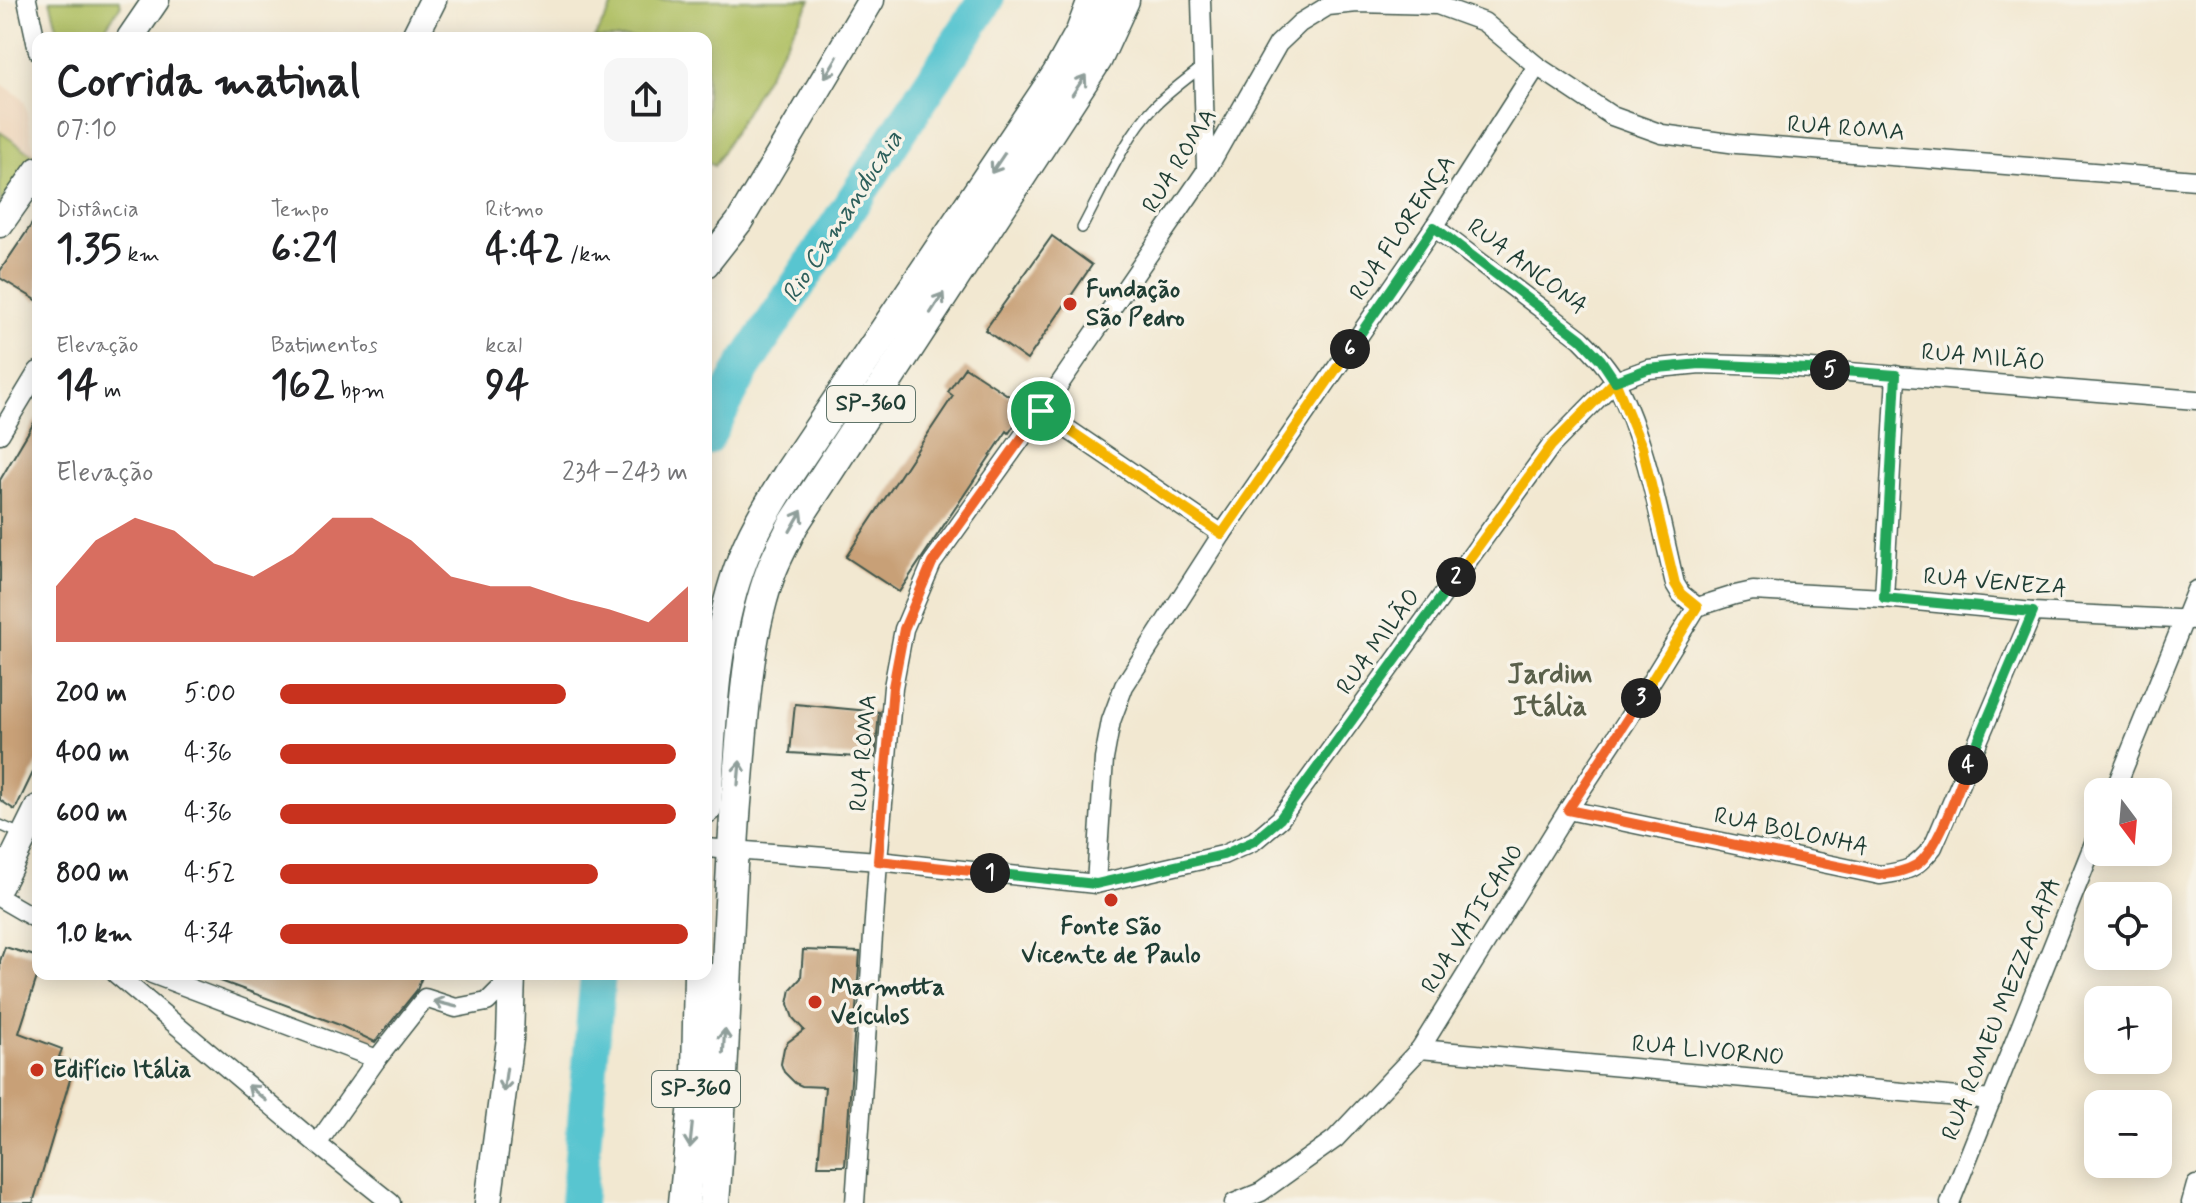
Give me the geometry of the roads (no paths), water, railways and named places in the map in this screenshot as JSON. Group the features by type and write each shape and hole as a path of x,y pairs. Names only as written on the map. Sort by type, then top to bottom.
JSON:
{"main road":[{"name":"SP-360","path":"712,707 727,609 755,530 791,470 1057,75 1081,32 1093,0"},
{"name":"SP-360","path":"714,1203 726,1014 728,901 719,849 754,636 772,571 793,525 1097,59 1124,0"},
{"name":"SP-360","path":"684,1203 697,1073 699,980"}],"street":[{"path":"27,0 34,32"},
{"path":"134,32 156,0"},
{"path":"417,32 433,0"},
{"path":"712,256 739,222 871,0"},
{"path":"1201,0 1206,171"},
{"name":"RUA ROMA","path":"855,1203 878,861 893,687 904,629 932,563 1206,171 1278,44 1300,23 1328,6 1357,3 1437,5 1484,22 1537,66 1612,116 1662,134 1737,144 2196,180"},
{"name":"RUA FLORENÇA","path":"1096,884 1104,759 1111,721 1124,686 1222,534 1434,227 1537,66"},
{"path":"0,224 32,179"},
{"name":"RUA ANCONA","path":"1434,227 1581,339 1601,360 1615,381 1642,447 1675,584 1681,594 1697,607"},
{"name":"RUA MILÃO","path":"719,849 878,861 1096,884 1223,855 1254,841 1280,819 1551,446 1615,381 1648,369 1700,364 1774,366 2196,400"},
{"path":"1884,598 1896,375"},
{"path":"0,434 32,381"},
{"path":"1041,411 1222,534"},
{"path":"2120,778 2190,620 2196,590"},
{"name":"RUA VENEZA","path":"1697,607 1753,591 1884,598 2033,612 2190,620"},
{"name":"RUA VATICANO","path":"1234,1203 1261,1192 1335,1139 1420,1049 1697,607"},
{"name":"RUA BOLONHA","path":"1568,810 1880,875 1903,872 1919,864 1933,847 2033,612"},
{"path":"0,885 32,820"},
{"name":"RUA ROMEU MEZZACAPA","path":"1950,1203 2085,866"},
{"path":"0,898 32,917"},
{"path":"123,980 391,1203"},
{"path":"168,980 377,1059"},
{"path":"317,1144 425,998 456,1008 487,1002 508,980"},
{"path":"488,1203 510,1039 512,980"},
{"name":"RUA LIVORNO","path":"1420,1049 1992,1100"},
{"path":"2191,1203 2196,1185"}],"lane":[{"path":"1082,228 1137,129 1154,107 1203,66"},
{"path":"0,825 25,835"}],"waterway":[{"name":"Rio Camanducaia","path":"712,427 743,368 986,0"},
{"name":"Rio Camanducaia","path":"578,1203 597,980"}],"place":[{"name":"Fundação São Pedro","path":"1070,304"},
{"name":"Fonte São Vicente de Paulo","path":"1111,900"},
{"name":"Marmotta Veículos","path":"815,1002"},
{"name":"Edifício Itália","path":"37,1070"}],"district":[{"name":"Jardim Itália","path":"1550,691"}]}
